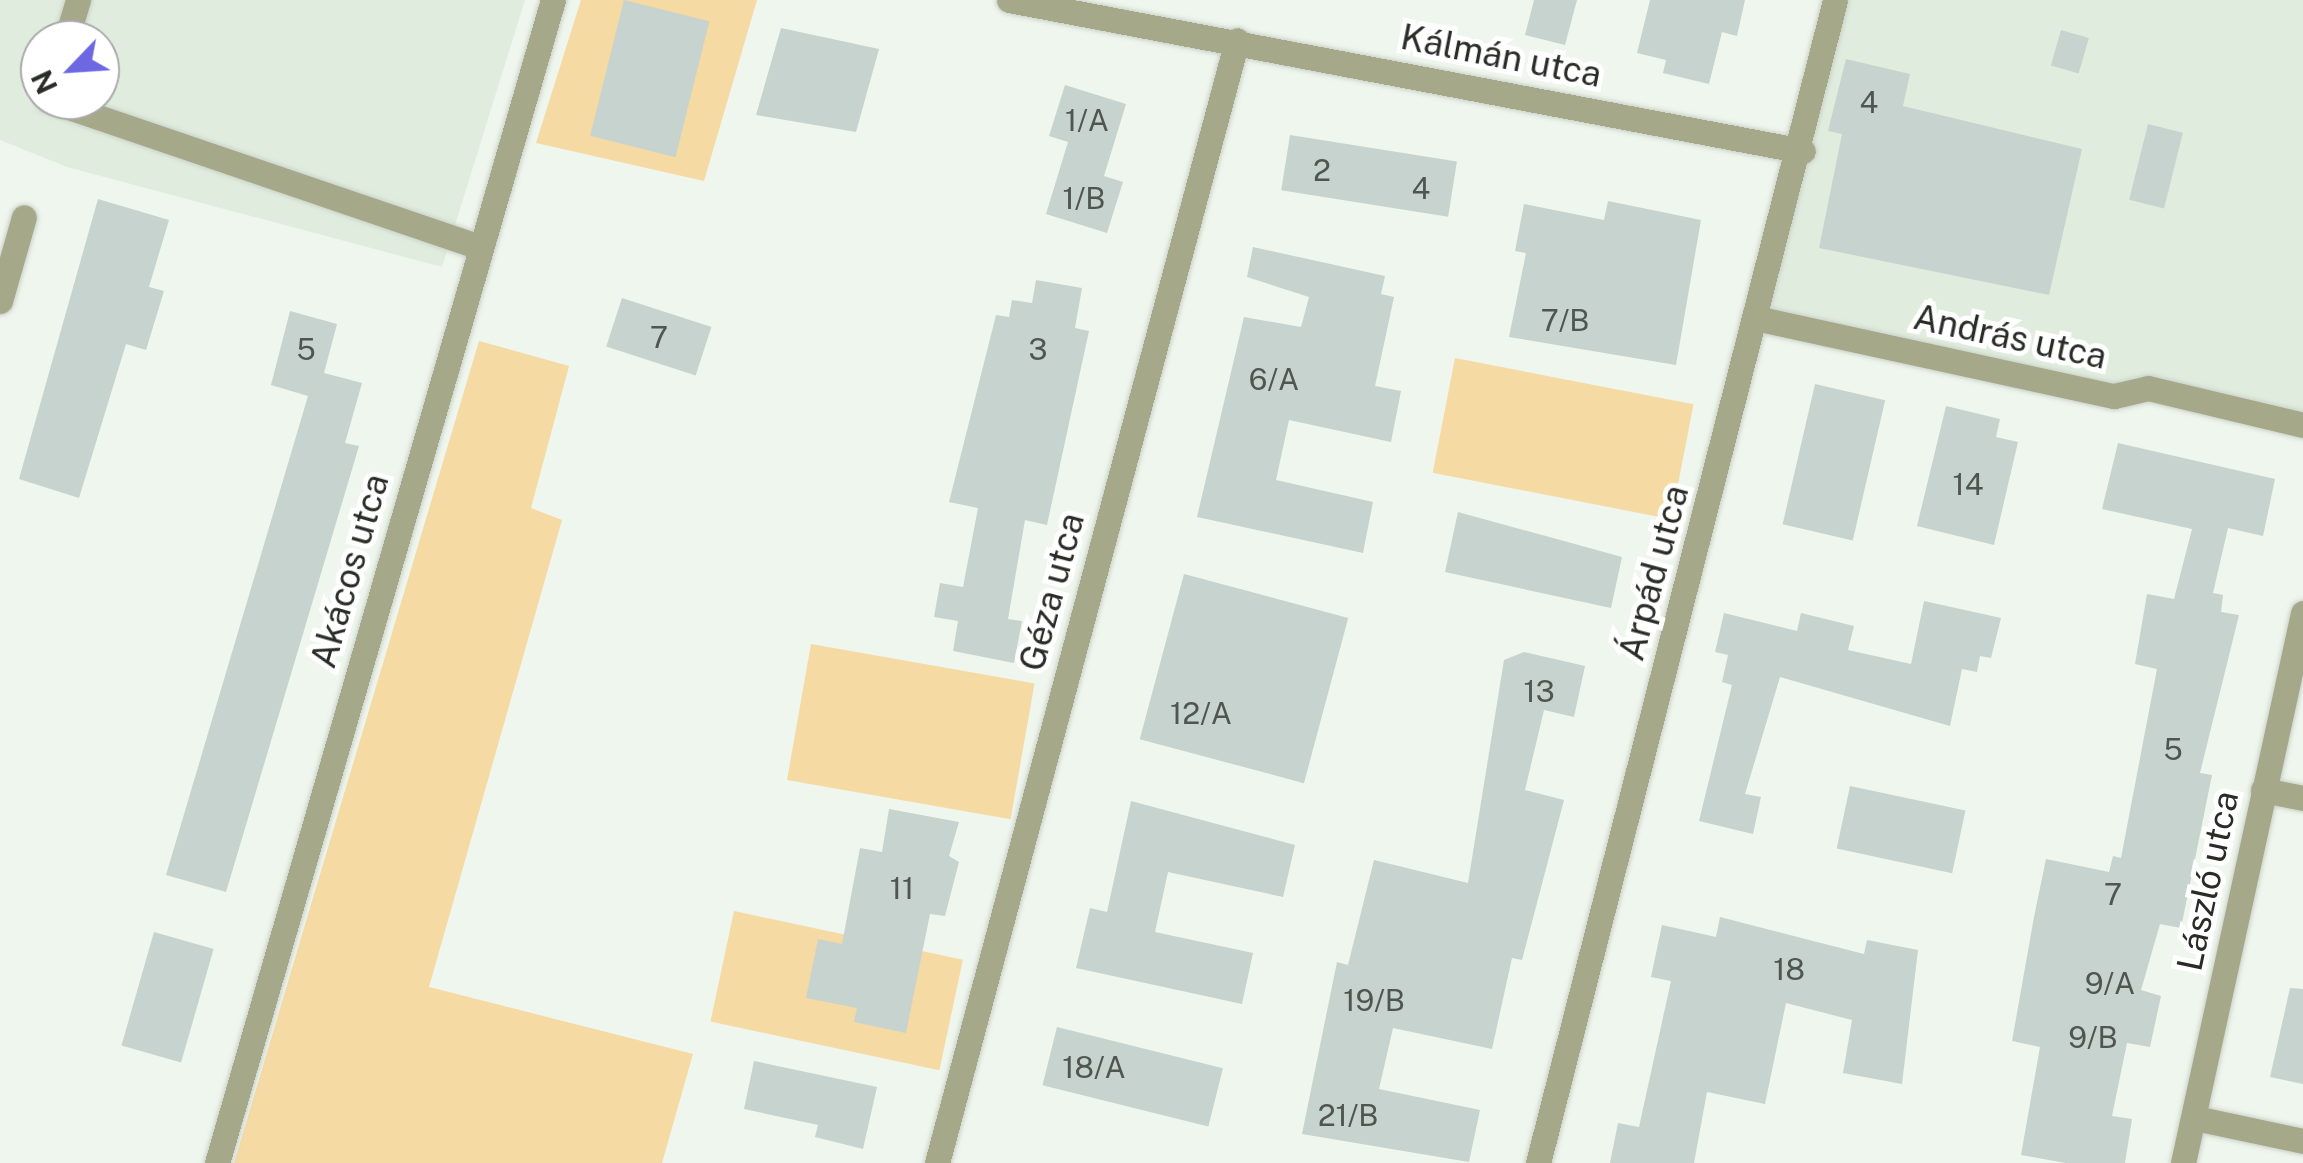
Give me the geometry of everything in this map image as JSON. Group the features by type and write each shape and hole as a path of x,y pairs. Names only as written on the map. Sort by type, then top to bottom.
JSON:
{"street":[{"name":"Akácos utca","path":"217,1163 553,0"},
{"name":"Kálmán utca","path":"1009,0 1237,40 1803,151"},
{"name":"Árpád utca","path":"1538,1163 1760,319 1836,0"},
{"name":"Géza utca","path":"937,1163 1237,40"},
{"path":"107,120 481,247"},
{"path":"0,301 24,218"},
{"name":"András utca","path":"1760,319 2114,396 2148,388 2303,425"},
{"name":"László utca","path":"2183,1163 2303,613"},
{"path":"2263,790 2303,798"},
{"path":"2195,1118 2303,1141"}],"shaded area":[{"path":"0,0 525,0 442,267 67,167 0,140"},
{"path":"581,0 757,0 704,181 536,143"},
{"path":"1835,0 2303,0 2303,425 2148,388 2114,396 1760,319"},
{"path":"479,341 569,366 531,508 562,520 429,987 693,1054 662,1163 234,1163"},
{"path":"1455,358 1694,404 1671,519 1433,473"},
{"path":"811,644 1035,683 1011,819 787,780"},
{"path":"734,911 963,960 939,1070 711,1022"}],"building":[{"path":"624,0 709,21 676,157 590,136"},
{"path":"1534,0 1577,0 1565,45 1525,35"},
{"path":"1650,0 1745,0 1737,36 1722,32 1709,84 1663,73 1666,60 1637,53"},
{"path":"781,28 879,49 856,132 756,115"},
{"path":"2061,30 2089,38 2079,74 2051,66"},
{"path":"1846,59 1910,74 1903,106 2082,149 2049,295 1819,248 1842,134 1828,131"},
{"path":"1065,85 1126,104 1104,176 1123,182 1107,233 1046,214 1068,142 1049,136"},
{"path":"2148,124 2183,133 2164,208 2129,200"},
{"path":"1290,135 1457,161 1448,217 1281,190"},
{"path":"98,199 169,220 149,287 164,291 146,350 126,344 79,498 19,479"},
{"path":"1608,201 1701,220 1676,365 1509,337 1526,253 1515,251 1524,204 1604,220"},
{"path":"1253,247 1385,276 1381,294 1394,297 1375,386 1401,391 1391,442 1289,420 1276,480 1373,502 1363,553 1197,517 1244,317 1301,327 1309,297 1247,277"},
{"path":"1036,280 1082,288 1075,328 1089,331 1047,525 1025,520 1008,619 1022,621 1014,663 953,651 958,621 934,617 940,583 963,587 978,508 949,502 996,315 1009,317 1012,300 1032,303"},
{"path":"622,298 711,327 696,376 606,347"},
{"path":"290,311 337,324 324,373 362,383 345,443 359,446 226,892 166,875 308,396 271,385"},
{"path":"1815,384 1885,400 1853,541 1783,524"},
{"path":"1946,406 2000,419 1996,437 2018,442 1994,545 1917,526"},
{"path":"2118,443 2275,479 2263,536 2228,528 2213,593 2223,595 2221,612 2239,615 2200,773 2212,775 2181,928 2160,924 2141,990 2161,996 2150,1047 2127,1043 2112,1116 2132,1119 2125,1163 2066,1163 2021,1155 2040,1047 2012,1041 2034,917 2046,859 2109,872 2113,856 2121,858 2157,669 2135,664 2147,594 2174,599 2192,529 2102,509"},
{"path":"1458,512 1622,557 1611,608 1445,572"},
{"path":"1184,574 1348,618 1304,783 1140,739"},
{"path":"1924,601 2001,618 1991,658 1980,656 1977,672 1962,669 1950,726 1780,677 1745,794 1761,797 1753,834 1699,821 1732,685 1722,682 1728,655 1715,652 1724,613 1797,631 1801,613 1854,626 1848,650 1911,664"},
{"path":"1524,652 1585,666 1574,717 1544,710 1525,790 1564,800 1522,960 1512,958 1492,1049 1393,1028 1379,1089 1480,1110 1469,1162 1302,1134 1337,962 1348,965 1374,860 1468,883 1504,660"},
{"path":"1850,786 1965,811 1952,873 1837,849"},
{"path":"1131,801 1295,845 1283,897 1168,872 1155,932 1253,953 1242,1004 1076,968 1090,908 1107,912"},
{"path":"889,809 959,822 949,856 959,862 945,916 930,914 906,1033 854,1022 857,1008 806,998 818,939 842,944 860,848 882,852"},
{"path":"1720,917 1864,954 1867,940 1918,950 1902,1084 1843,1073 1852,1020 1786,1003 1765,1104 1707,1092 1694,1163 1610,1163 1618,1123 1639,1127 1671,981 1651,977 1662,925 1716,937"},
{"path":"154,932 214,949 181,1063 121,1045"},
{"path":"2290,988 2303,989 2303,1084 2270,1077"},
{"path":"1057,1027 1223,1068 1208,1127 1042,1085"},
{"path":"754,1061 877,1087 863,1149 815,1137 818,1125 744,1109"}]}
